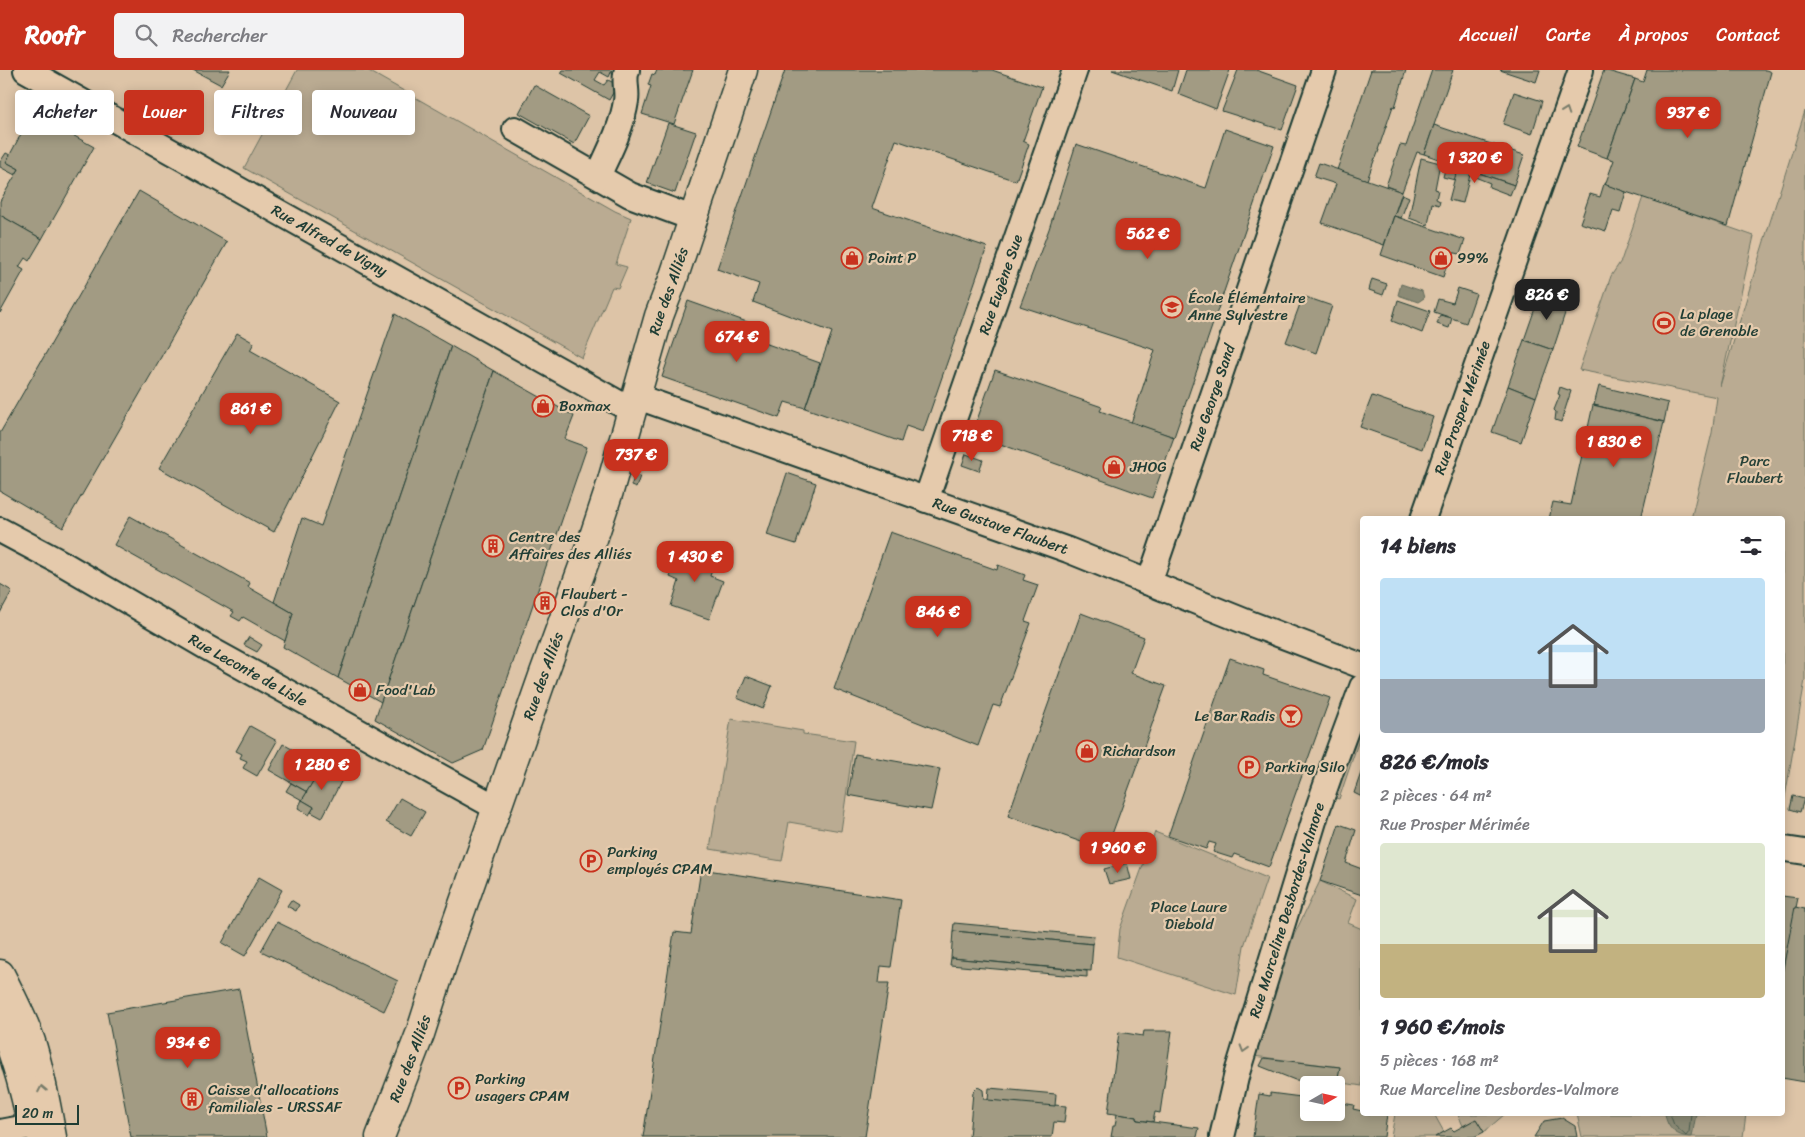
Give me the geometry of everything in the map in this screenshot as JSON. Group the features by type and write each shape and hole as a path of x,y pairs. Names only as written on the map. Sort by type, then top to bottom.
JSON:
{"main road":[{"name":"Rue des Alliés","path":"380,1137 420,1034 445,956 544,673 593,540 659,316 743,70"},
{"path":"0,974 15,1002 31,1042 40,1074 40,1134"},
{"path":"0,1021 8,1037 40,1134"}],"street":[{"name":"Rue Alfred de Vigny","path":"26,70 633,403"},
{"path":"598,176 620,124 627,100 625,76 627,70"},
{"name":"Rue Eugène Sue","path":"926,500 1075,70"},
{"name":"Rue George Sand","path":"1150,583 1324,70"},
{"name":"Rue Prosper Mérimée","path":"1424,516 1581,70"},
{"path":"515,129 630,195 692,218"},
{"name":"Rue Gustave Flaubert","path":"633,403 926,500 1068,550 1360,665"},
{"name":"Rue Leconte de Lisle","path":"0,530 497,808"},
{"name":"Rue Marceline Desbordes-Valmore","path":"1222,1137 1236,1073 1318,808 1360,692"},
{"path":"0,1132 40,1134"}],"green space":[{"path":"297,70 367,70 402,90 312,90 312,135 415,135 415,97 615,211 631,218 616,264 627,267 618,288 612,287 582,358 244,168 262,135 302,135 302,90 286,90"},
{"name":"Parc Flaubert","path":"1805,111 1805,680 1785,797 1785,516 1692,516 1712,433 1717,397 1579,370 1611,276 1621,261 1643,197 1754,236 1720,386"},
{"path":"731,719 803,731 803,734 854,741 841,831 789,822 782,861 710,849"},
{"path":"1360,724 1360,737 1339,799 1332,797"},
{"name":"Place Laure Diebold","path":"1155,832 1267,878 1244,946 1236,995 1117,957 1120,929"},
{"path":"1320,881 1357,899 1348,923 1360,928 1360,1086 1345,1083 1345,1076 1338,1076 1340,1067 1253,1056 1283,958"},
{"path":"1395,1116 1435,1116 1444,1132 1435,1137 1391,1137"},
{"path":"1459,1116 1503,1116 1484,1132 1476,1119 1463,1126"},
{"path":"1577,1116 1746,1116 1743,1137 1582,1137"}],"water":[{"path":"1401,284 1422,291 1424,298 1418,302 1398,295"},
{"path":"1665,1116 1696,1116 1692,1137 1677,1134 1670,1128"}],"building":[{"path":"193,70 230,70 221,85"},
{"path":"563,70 612,70 609,77 600,72 595,80 604,85 608,80 616,84 614,91 609,100 561,73"},
{"path":"657,70 693,70 674,124 642,114 651,86 648,85 652,74 655,75"},
{"name":"Point P","path":"785,70 992,70 1042,87 1023,141 1029,144 1016,181 896,140 872,208 987,247 923,432 906,426 901,442 805,408 832,332 753,302 759,284 717,269"},
{"path":"1112,70 1178,70 1172,91"},
{"path":"1186,70 1230,70 1216,109 1178,94"},
{"path":"1238,70 1256,70 1298,85 1282,130 1222,111"},
{"path":"1371,70 1406,70 1395,107 1393,106 1367,180 1337,170"},
{"path":"1432,70 1453,70 1424,154 1417,152 1402,192 1386,186 1400,145 1406,146"},
{"path":"1500,70 1540,70 1536,82"},
{"path":"1604,70 1635,79 1607,158 1577,147"},
{"path":"1647,70 1766,70 1771,72 1728,226 1605,185 1614,160 1607,158 1635,79 1643,82"},
{"path":"534,85 589,116 574,144 519,113"},
{"path":"1514,92 1542,101 1532,134 1503,124"},
{"path":"668,123 696,132 675,193 647,183"},
{"path":"1434,125 1524,155 1514,185 1424,154"},
{"path":"1225,129 1274,146 1174,437 1131,423 1155,350 1020,306 1049,229 1076,144 1206,188"},
{"path":"20,135 73,135 94,147 42,239 0,215 0,201 19,169 6,162"},
{"path":"6,153 10,155 6,162 19,169 15,175 0,167 0,162"},
{"path":"1421,158 1440,163 1435,189 1438,190 1436,199 1440,201 1439,205 1432,203 1428,225 1409,218"},
{"path":"1447,162 1458,166 1455,180 1443,177"},
{"path":"1319,163 1402,192 1384,245 1322,223 1336,184 1314,177"},
{"path":"1458,166 1514,185 1510,195 1489,187 1490,183 1470,175 1463,203 1449,200"},
{"path":"1604,184 1626,192 1620,212 1613,210 1606,231 1580,223 1590,194 1600,197"},
{"path":"139,191 227,242 63,528 0,491 0,433"},
{"path":"1402,194 1409,197 1401,218 1394,216"},
{"path":"0,215 42,239 29,261 25,258 19,267 24,270 0,313"},
{"path":"1394,216 1465,240 1460,254 1451,252 1443,277 1381,255"},
{"path":"1372,279 1387,284 1383,295 1369,290"},
{"path":"1458,288 1476,294 1466,323 1434,312 1438,299 1453,303"},
{"path":"1541,291 1569,301 1553,350 1524,340"},
{"path":"1303,296 1332,306 1316,353 1286,342"},
{"path":"1398,300 1430,311 1422,333 1392,321"},
{"path":"688,301 764,328 759,341 820,363 805,408 785,402 779,418 662,377"},
{"path":"395,314 451,346 338,678 283,647 293,613 274,602 302,518 321,526"},
{"path":"1440,315 1452,318 1449,328 1437,324"},
{"path":"237,333 254,343 250,350 340,401 274,532 159,468"},
{"path":"1524,340 1553,350 1536,397 1508,386"},
{"path":"451,346 494,371 381,702 338,678"},
{"path":"995,370 1102,407 1100,411 1174,437 1152,498 972,434"},
{"name":"Centre des Affaires des Alliés","path":"494,371 574,416 565,439 587,447 483,750 453,763 375,719"},
{"path":"1508,386 1536,397 1521,442 1492,432"},
{"path":"1599,386 1668,403 1664,422 1594,405"},
{"path":"1560,387 1571,391 1561,422 1555,420 1556,412 1554,410 1560,395 1558,394"},
{"path":"1372,396 1433,417 1422,449 1360,427"},
{"path":"1593,405 1664,422 1642,516 1550,516 1553,502 1571,505"},
{"path":"966,454 983,460 979,471 962,465"},
{"path":"787,473 816,483 796,544 767,535"},
{"path":"635,475 640,476 636,488 631,486"},
{"path":"130,516 250,583 248,587 293,613 285,641 243,617 240,621 231,616 234,612 114,545"},
{"path":"890,532 997,570 998,565 1025,575 1023,580 1038,585 1025,621 1031,623 1000,707 993,705 978,746 834,689"},
{"path":"681,546 716,558 710,576 723,581 709,619 671,606 679,581 670,577"},
{"path":"0,584 12,591 0,613"},
{"name":"Flaubert - Clos d'Or","path":"544,596 550,598 546,610 540,608"},
{"name":"Richardson","path":"1081,613 1144,637 1131,673 1166,686 1111,837 1087,844 1008,816"},
{"path":"249,637 262,645 257,652 244,645"},
{"name":"Parking Silo","path":"1230,658 1264,670 1263,675 1330,698 1269,867 1234,854 1232,858 1213,852 1216,844 1209,842 1206,849 1168,836"},
{"path":"746,676 772,686 763,709 737,698"},
{"path":"250,726 277,741 257,776 243,768 247,761 240,758 242,754 236,751"},
{"path":"283,744 322,766 307,792 269,770"},
{"path":"855,754 940,769 931,810 848,795"},
{"path":"322,766 343,778 322,818 311,812 314,807 302,800"},
{"path":"1360,776 1360,796 1354,793"},
{"path":"291,783 307,792 302,800 286,791"},
{"path":"1793,796 1804,799 1800,812 1790,809"},
{"path":"400,798 425,812 411,836 386,822"},
{"path":"302,800 314,807 309,815 298,808"},
{"path":"1339,824 1356,830 1346,863 1360,868 1360,894 1320,881"},
{"path":"1127,863 1131,879 1109,884 1104,869"},
{"path":"701,869 901,900 891,967 881,966 879,983 889,983 865,1137 643,1137 674,932 691,934"},
{"path":"259,877 282,890 245,956 222,943"},
{"path":"1785,896 1798,898 1785,960"},
{"path":"291,900 299,905 296,911 287,906"},
{"path":"1795,907 1805,909 1805,1082 1785,1079 1785,959"},
{"path":"277,922 398,981 384,1011 261,951"},
{"path":"954,923 1094,936 1093,944 953,931"},
{"path":"953,931 1093,944 1091,971 951,958"},
{"path":"951,958 1087,971 1087,977 950,965"},
{"name":"Caisse d'allocations familiales - URSSAF","path":"239,989 267,1137 131,1137 107,1012"},
{"path":"1144,1031 1172,1031 1160,1113 1155,1112 1153,1122 1137,1120 1137,1117 1108,1113 1119,1032 1143,1036"},
{"path":"1264,1058 1340,1067 1338,1076 1300,1076 1300,1080 1260,1066"},
{"path":"978,1087 983,1090 984,1099 1066,1106 1064,1123 1054,1122 1052,1137 969,1137 973,1092"},
{"path":"989,1088 1056,1094 1055,1106 988,1100"},
{"path":"1270,1093 1300,1097 1300,1121 1345,1121 1345,1104 1354,1105 1353,1109 1360,1111 1360,1116 1387,1116 1384,1137 1253,1137 1259,1094 1270,1096"},
{"path":"1117,1114 1137,1117 1137,1120 1199,1128 1197,1137 1111,1137"},
{"path":"1562,1118 1575,1126 1577,1137 1534,1137 1544,1121"},
{"path":"1476,1119 1484,1132 1474,1137 1435,1137 1451,1128 1454,1131"}],"place":[{"name":"Point P","path":"852,258"},
{"name":"99%","path":"1441,258"},
{"name":"École Élémentaire Anne Sylvestre","path":"1172,307"},
{"name":"La plage de Grenoble","path":"1664,323"},
{"name":"Boxmax","path":"543,406"},
{"name":"JHOG","path":"1114,467"},
{"name":"Centre des Affaires des Alliés","path":"493,546"},
{"name":"Flaubert - Clos d'Or","path":"545,603"},
{"name":"Food'Lab","path":"360,690"},
{"name":"Le Bar Radis","path":"1291,716"},
{"name":"Richardson","path":"1087,751"},
{"name":"Parking Silo","path":"1249,767"},
{"name":"Parking employés CPAM","path":"591,861"},
{"name":"Parking usagers CPAM","path":"459,1088"},
{"name":"Caisse d'allocations familiales - URSSAF","path":"192,1099"}]}
